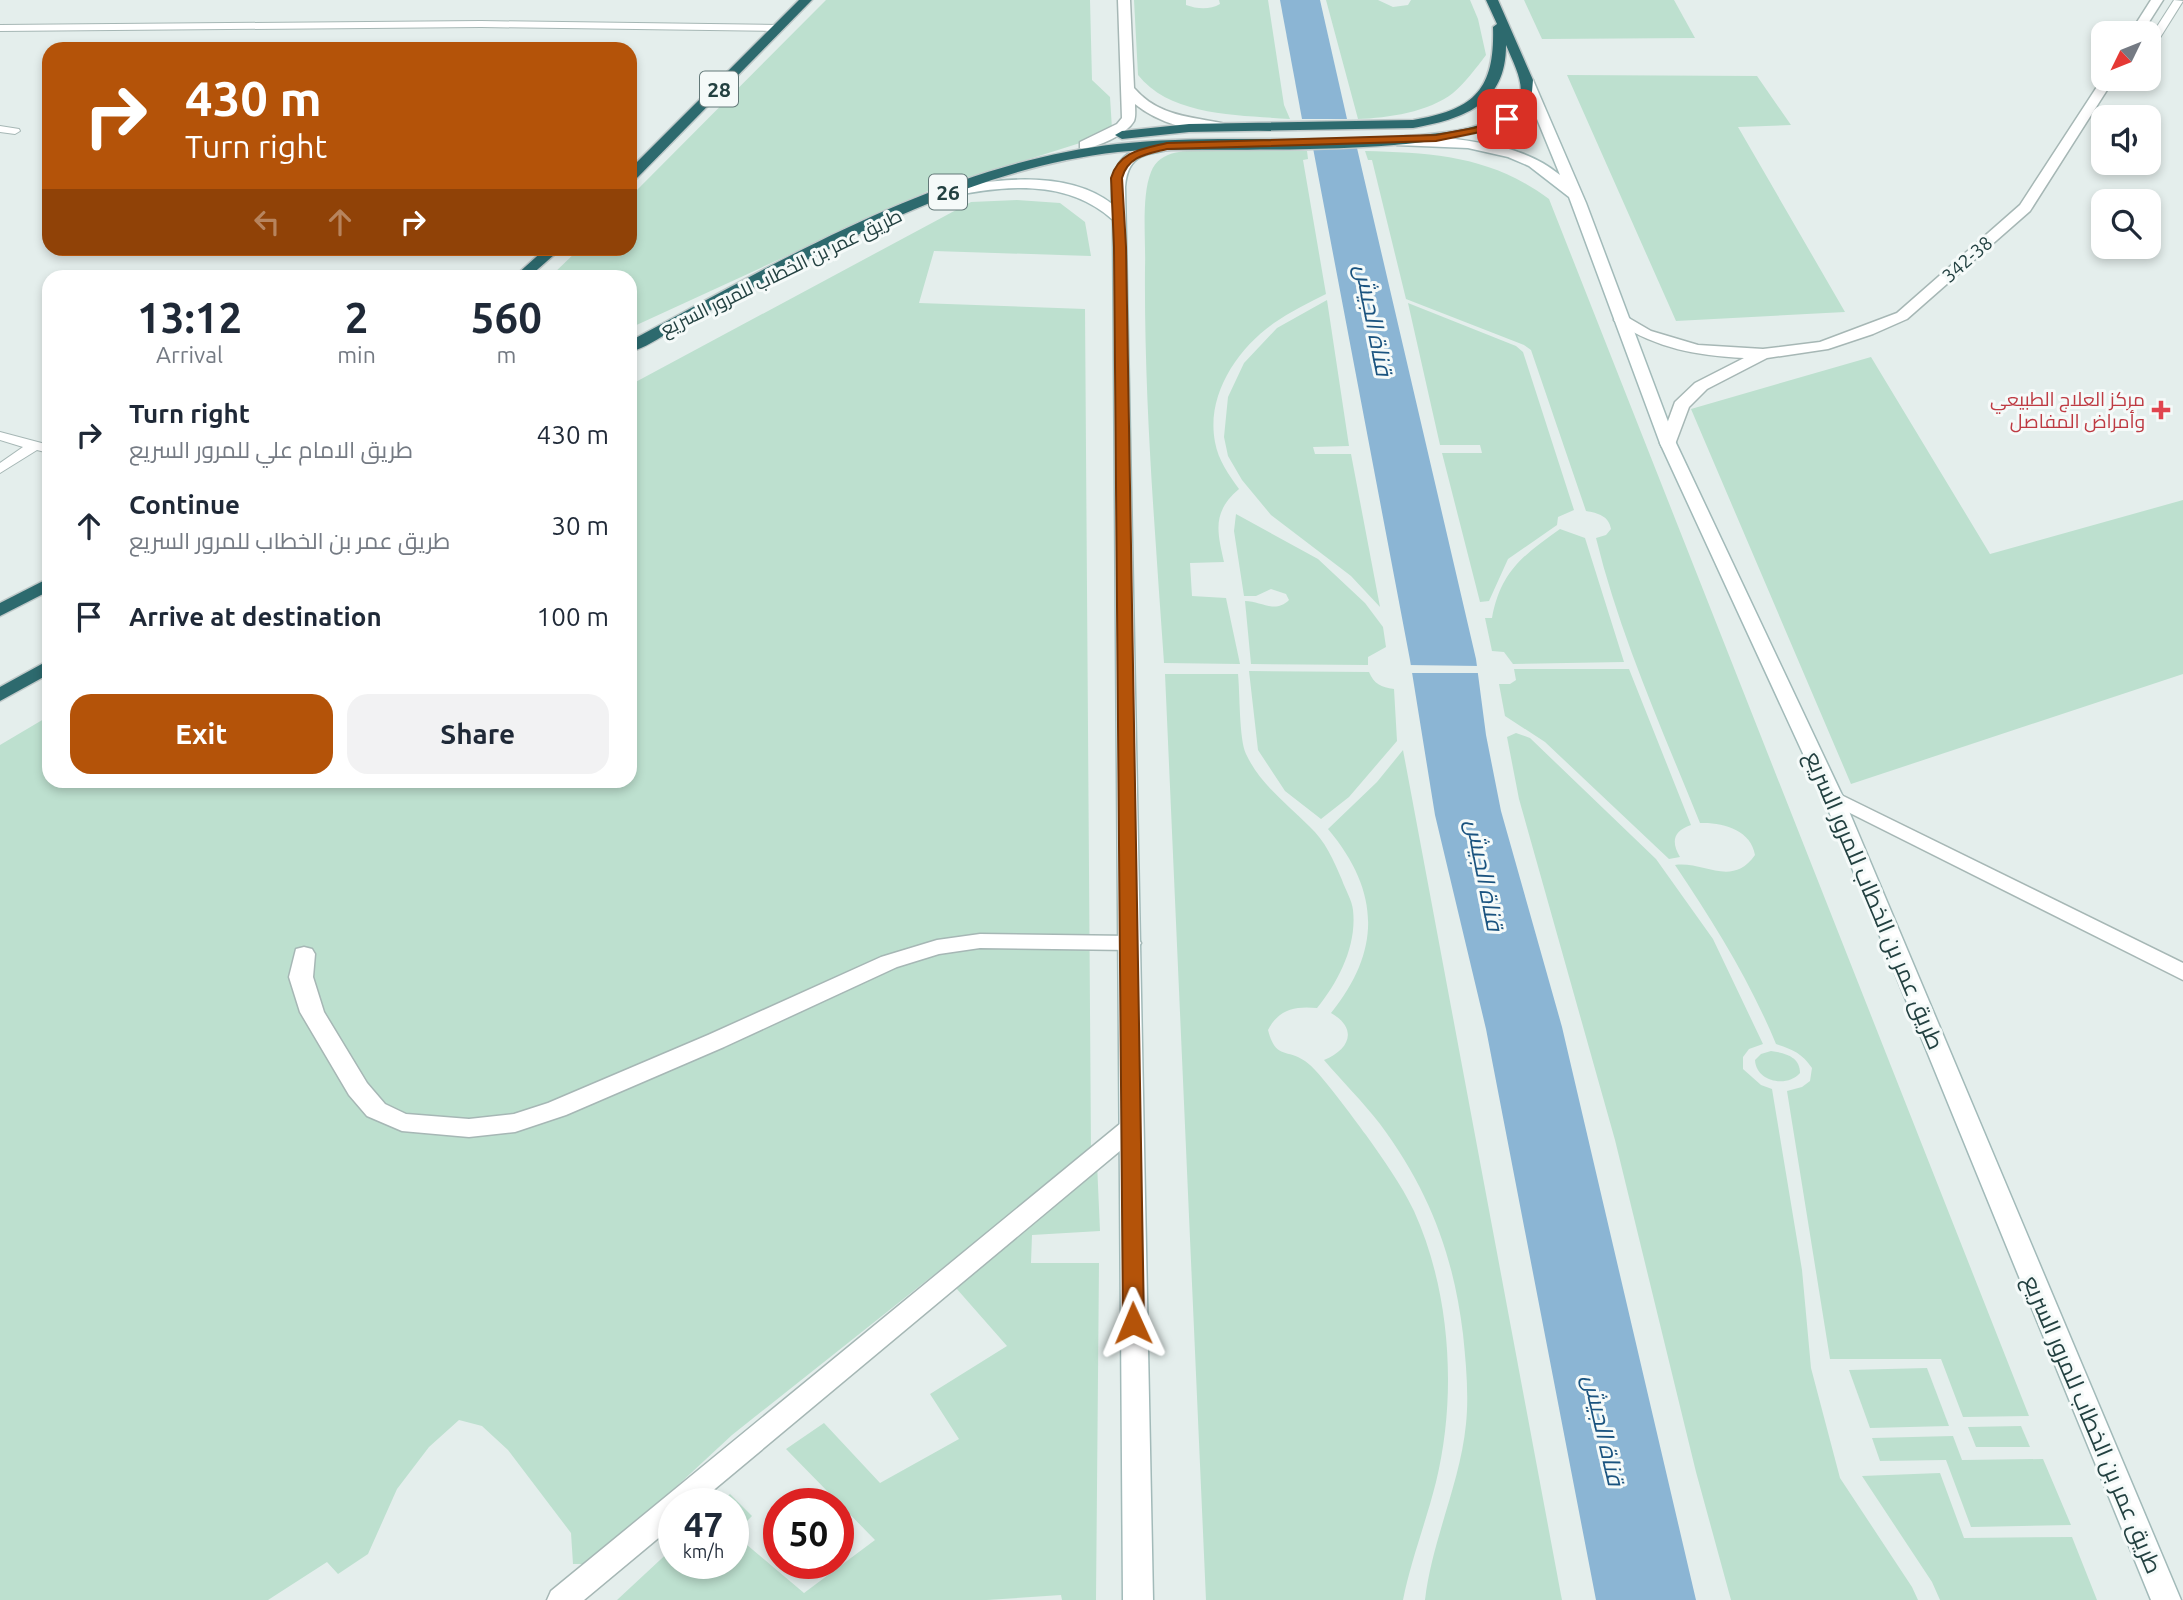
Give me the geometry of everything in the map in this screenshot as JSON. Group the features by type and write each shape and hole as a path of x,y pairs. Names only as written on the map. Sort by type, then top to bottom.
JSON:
{"highway":[{"name":"28","path":"637,170 806,0"},
{"name":"طريق عمر بن الخطاب للمرور السريع","path":"637,343 747,285 938,196 994,175 1053,159 1092,152 1191,144 1436,138 1493,125 1507,119 1525,104 1528,93 1527,80 1493,4"},
{"path":"994,175 1085,145 1139,132 1220,127 1364,126 1432,122 1463,112 1484,99 1495,78 1500,58 1500,39 1493,4"},
{"path":"529,270 546,256"},
{"path":"0,610 42,588"},
{"path":"0,695 42,670"}],"main road":[{"path":"1085,145 1122,127 1129,118 1124,0"},
{"path":"2144,21 2157,0"},
{"name":"طريق عمر بن الخطاب للمرور السريع","path":"1527,80 1579,203 1668,443 1833,797 2166,1600"},
{"path":"1129,90 1145,106 1174,119 1220,127"},
{"name":"342-38","path":"1763,354 1822,346 1868,331 1902,316 2025,208 2102,91"},
{"name":"طريق عمر بن الخطاب للمرور السريع","path":"1387,141 1462,143 1507,152 1543,167 1559,180 1579,203"},
{"path":"1138,1600 1119,219 1116,178 1125,161 1149,149 1191,144"},
{"path":"938,196 962,189 1001,184 1047,187 1086,194 1111,208 1119,219"},
{"path":"1622,320 1658,339 1696,350 1763,354"},
{"path":"1668,443 1681,405 1701,386 1763,354"},
{"path":"1833,797 2183,972"},
{"path":"304,954 301,977 312,1012 358,1089 376,1110 402,1122 469,1128 515,1123 557,1109 716,1041 889,962 937,947 980,941 1130,943"},
{"path":"696,1488 1130,1129"},
{"path":"562,1600 658,1520"}],"lane":[{"path":"2161,28 2179,0"},
{"path":"0,29 481,24 779,28"},
{"path":"0,130 15,131"},
{"path":"0,436 42,447"},
{"path":"0,469 42,447"}],"green space":[{"path":"826,0 1090,0 1092,80 1110,97 1112,129 1099,137 928,191 637,325 637,270 557,270 572,256 637,256 637,190"},
{"path":"1134,0 1186,0 1186,5 1203,8 1220,4 1219,0 1268,0 1284,105 1290,119 1208,111 1169,99 1152,89 1138,75"},
{"path":"1326,0 1378,0 1393,7 1408,5 1411,0 1470,0 1478,19 1486,55 1462,84 1443,100 1408,113 1358,119"},
{"path":"1524,0 1674,0 1695,38 1542,39"},
{"path":"1567,75 1757,76 1791,125 1738,127 1845,312 1676,321"},
{"path":"1207,150 1307,151 1308,159 1303,160 1326,294 1274,323 1248,346 1227,375 1215,407 1213,424 1216,449 1239,489 1224,506 1219,523 1224,562 1190,563 1192,596 1226,598 1240,664 1164,663 1154,515 1146,367 1146,194 1151,172 1161,159 1175,153"},
{"path":"1365,151 1415,153 1484,165 1506,174 1549,199 2029,1416 1963,1417 1941,1359 1830,1359 1787,1091 1802,1087 1810,1081 1812,1068 1796,1052 1776,1044 1730,952 1675,865 1727,872 1737,870 1755,855 1752,846 1748,839 1735,829 1700,823 1643,682 1606,575 1596,538 1606,535 1611,529 1610,525 1602,516 1586,511 1531,350 1406,299 1372,160 1368,160"},
{"path":"1017,200 1060,203 1085,222 1091,256 934,251 919,303 1085,309 1091,1150 732,1435 675,1488 658,1488 658,1504 593,1564 573,1564 571,1533 508,1450 482,1426 459,1420 429,1447 397,1489 368,1554 338,1574 327,1562 268,1600 0,1600 0,745 42,720 42,788 637,788 637,381 971,202"},
{"path":"1327,300 1349,446 1313,447 1315,454 1351,454 1380,607 1351,576 1271,515 1242,480 1228,456 1224,437 1228,397 1244,363 1277,328"},
{"path":"1408,303 1516,346 1523,352 1574,510 1558,517 1557,525 1508,559 1489,601 1480,602 1442,453 1482,453 1480,445 1440,445"},
{"path":"1871,357 1990,554 2183,500 2183,674 1851,784 1691,409"},
{"path":"1236,514 1318,559 1365,603 1383,627 1386,647 1368,657 1368,665 1251,664 1245,601 1278,606 1289,600 1286,594 1271,589 1256,596 1244,596 1234,531"},
{"path":"1560,529 1585,538 1624,662 1513,664 1504,652 1492,651 1485,618 1492,618 1501,587 1525,556"},
{"path":"1514,669 1629,669 1691,825 1680,830 1675,838 1675,847 1680,857 1669,859 1545,742 1505,716 1499,684 1510,684 1516,680"},
{"path":"1249,671 1369,672 1378,684 1394,689 1397,741 1349,797 1321,819 1285,791 1258,750"},
{"path":"1165,674 1238,674 1241,727 1246,754 1266,784 1325,845 1350,898 1354,923 1349,949 1339,974 1325,997 1317,1008 1288,1010 1277,1017 1268,1030 1278,1050 1305,1061 1319,1074 1385,1162 1414,1211 1436,1276 1447,1345 1447,1415 1436,1482 1403,1600 1206,1600"},
{"path":"1516,733 1530,738 1656,859 1713,939 1763,1044 1749,1049 1743,1057 1743,1069 1761,1085 1772,1089 1802,1270 1811,1368 1840,1478 1918,1600 1731,1600 1696,1472 1615,1140 1519,799 1507,737"},
{"path":"1403,750 1562,1600 1425,1600 1458,1468 1466,1424 1466,1368 1459,1304 1436,1223 1412,1173 1380,1124 1324,1060 1340,1051 1347,1039 1345,1026 1331,1013 1348,990 1359,966 1366,943 1368,921 1358,875 1328,829 1377,782"},
{"path":"1771,1051 1795,1060 1800,1073 1788,1080 1766,1078 1755,1060 1761,1054"},
{"path":"1097,1163 1100,1231 1032,1235 1031,1263 1099,1263 1096,1600 1062,1600 1061,1595 987,1600 617,1600 658,1562 658,1579 749,1579 749,1547 763,1558 763,1579 787,1579 804,1593 823,1579 854,1579 854,1556 875,1540 854,1519 854,1488 824,1488 786,1449 824,1423 880,1483 959,1439 930,1394 1007,1346 956,1288"},
{"path":"1927,1368 1949,1426 1870,1428 1849,1370"},
{"path":"2021,1426 2030,1447 1976,1447 1968,1427"},
{"path":"1953,1436 1962,1460 2043,1459 2071,1525 1971,1527 1946,1460 1880,1461 1872,1438"},
{"path":"1940,1473 1964,1538 2072,1537 2097,1600 1940,1600 1932,1582 1862,1476"}],"water":[{"path":"1280,0 1320,0 1347,119 1302,119"},
{"name":"قناة الجيش","path":"1313,148 1357,148 1476,659 1486,735 1501,811 1562,1027 1696,1600 1596,1600 1486,1029 1435,815 1410,660"}],"pier":[{"path":"1407,665 1480,666 1481,673 1408,673"}],"place":[{"name":"مركز العلاج الطبيعي وأمراض المفاصل","path":"2161,410"}],"route":[{"path":"1133,1323 1120,247 1116,178 1125,161 1136,153 1167,146 1414,140 1458,135 1507,119"}]}
